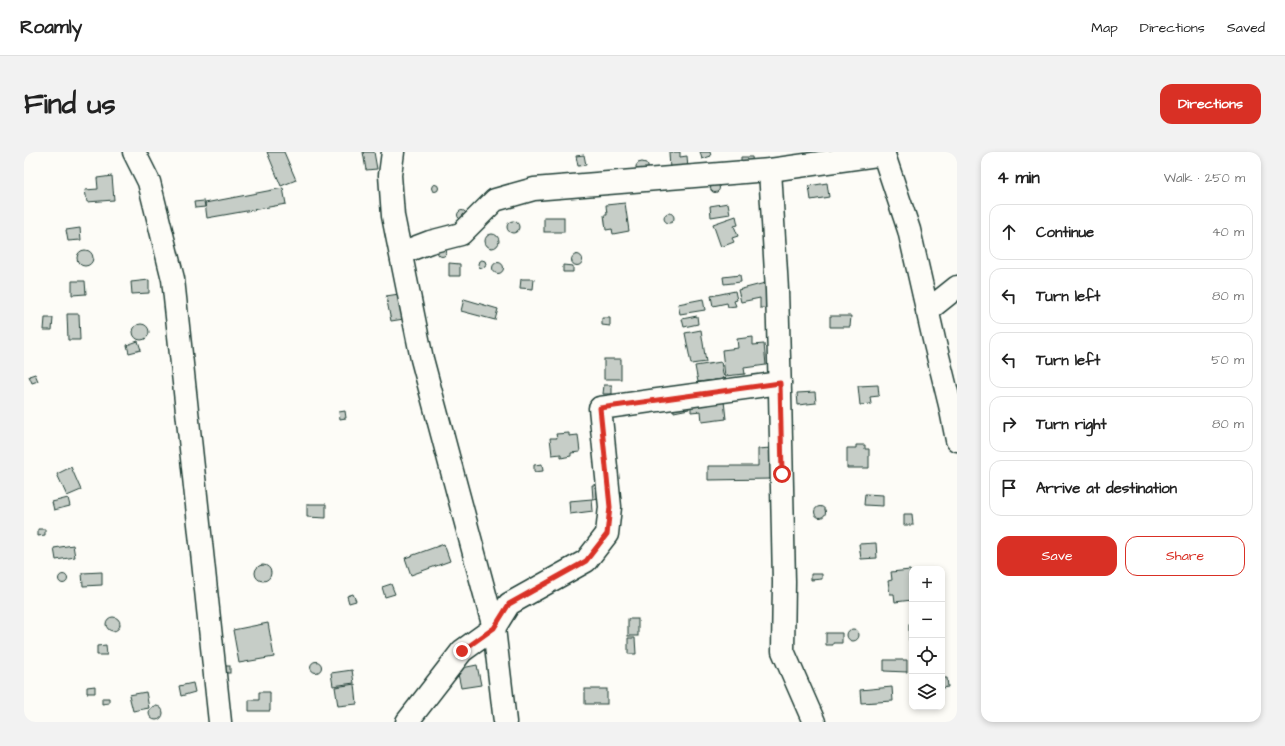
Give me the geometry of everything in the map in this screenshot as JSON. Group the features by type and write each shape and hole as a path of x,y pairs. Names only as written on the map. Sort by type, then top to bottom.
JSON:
{"street":[{"path":"134,152 149,182 173,279 220,722"},
{"path":"393,152 390,175 393,216 422,359 494,628 505,722"},
{"path":"401,252 430,242 461,234 495,200 534,189 770,170 884,153 909,230 957,440"},
{"path":"770,170 777,290 780,383 784,582 783,651 814,722"},
{"path":"927,311 957,287"},
{"path":"407,722 462,651 494,628 509,604 586,561 607,534 610,507 600,408 780,383"}],"building":[{"path":"267,152 284,152 296,180 281,186"},
{"path":"363,152 374,152 377,169 366,170"},
{"path":"669,152 680,152 680,157 687,156 688,169 670,170"},
{"path":"700,152 710,152 711,156 702,159"},
{"path":"584,155 586,165 578,166 576,156"},
{"path":"741,157 752,157 753,165 741,165"},
{"path":"638,163 646,163 648,170 636,170"},
{"path":"112,176 114,200 87,202 85,190 98,189 97,178"},
{"path":"715,183 720,188 715,193 710,188"},
{"path":"827,183 829,197 811,200 809,186"},
{"path":"435,185 438,188 435,191 432,188"},
{"path":"283,188 286,204 207,218 205,203"},
{"path":"204,201 205,207 195,208 194,202"},
{"path":"625,203 629,231 613,234 612,229 606,230 604,215 607,215 606,205"},
{"path":"728,203 730,214 711,217 710,206"},
{"path":"460,211 464,211 466,215 464,219 460,219 458,217 458,213"},
{"path":"669,213 674,218 669,223 664,218"},
{"path":"736,216 738,225 734,226 738,236 732,238 734,242 721,247 713,224"},
{"path":"544,217 564,217 564,232 544,232"},
{"path":"511,221 515,221 519,227 515,233 511,233 507,229 507,225"},
{"path":"80,228 81,240 68,241 66,230"},
{"path":"492,234 497,236 499,241 497,246 492,248 487,246 485,241 487,236"},
{"path":"440,248 444,248 446,252 444,256 440,256 438,254 438,250"},
{"path":"85,250 91,252 93,258 91,264 85,266 79,264 77,258 79,252"},
{"path":"575,255 579,255 581,256 581,264 575,265 572,262 572,258"},
{"path":"480,260 484,260 486,264 484,268 480,268 478,266 478,262"},
{"path":"498,262 502,264 504,268 502,272 498,274 494,272 492,268 494,264"},
{"path":"449,263 460,264 460,276 449,276"},
{"path":"563,265 573,266 573,272 563,272"},
{"path":"740,275 741,282 724,284 723,277"},
{"path":"521,279 534,279 533,289 520,288"},
{"path":"149,280 149,293 132,294 131,282"},
{"path":"72,281 85,281 86,294 72,295"},
{"path":"769,282 770,308 760,308 760,298 741,302 738,290"},
{"path":"735,291 737,300 734,301 736,306 728,307 727,303 713,306 711,296"},
{"path":"399,294 404,319 391,321 386,296"},
{"path":"464,299 498,309 495,320 461,311"},
{"path":"703,299 705,310 680,314 678,304"},
{"path":"67,314 79,314 80,340 68,340"},
{"path":"697,316 698,324 684,327 682,319"},
{"path":"830,316 851,316 850,327 830,327"},
{"path":"45,318 53,318 52,330 44,330"},
{"path":"602,318 610,318 610,326 602,325"},
{"path":"141,324 147,326 149,332 147,338 141,340 135,338 133,332 135,326"},
{"path":"701,330 706,362 691,364 685,333"},
{"path":"753,337 753,345 764,344 766,365 744,368 745,374 725,376 722,350 738,348 737,339"},
{"path":"138,341 141,350 129,353 127,345"},
{"path":"604,359 621,359 621,379 604,379"},
{"path":"721,362 724,379 698,382 695,366"},
{"path":"35,374 38,381 32,383 29,376"},
{"path":"604,385 612,385 612,394 603,394"},
{"path":"878,385 879,396 870,397 871,404 860,405 858,386"},
{"path":"815,392 816,403 798,405 797,393"},
{"path":"688,401 689,409 674,412 673,403"},
{"path":"724,401 726,419 702,422 701,411 691,412 691,405"},
{"path":"345,411 346,418 340,419 339,412"},
{"path":"569,433 569,436 578,435 580,452 571,453 571,456 561,458 561,454 552,455 550,438 557,438 556,434"},
{"path":"856,445 865,445 865,449 869,449 869,468 847,468 847,448 856,448"},
{"path":"771,448 771,479 708,480 708,466 758,466 758,449"},
{"path":"542,464 543,471 534,472 534,465"},
{"path":"71,467 81,490 67,496 57,474"},
{"path":"592,485 600,485 601,498 593,499"},
{"path":"865,494 883,495 883,506 864,505"},
{"path":"68,498 70,506 54,510 52,502"},
{"path":"592,499 593,511 570,514 569,501"},
{"path":"307,504 326,504 326,518 307,517"},
{"path":"818,507 822,507 824,508 824,516 818,517 815,514 815,510"},
{"path":"904,514 912,514 913,525 904,525"},
{"path":"38,529 45,529 45,535 38,536"},
{"path":"876,543 877,558 861,559 859,544"},
{"path":"444,544 450,561 411,575 405,558"},
{"path":"73,545 75,557 56,560 54,548"},
{"path":"263,565 270,570 271,573 266,580 263,581 256,576 255,573 260,566"},
{"path":"909,570 909,600 895,602 894,594 890,594 888,581 892,580 891,572"},
{"path":"102,572 102,585 83,586 82,573"},
{"path":"811,574 822,574 822,579 811,580"},
{"path":"61,575 65,575 67,579 65,583 61,583 59,581 59,577"},
{"path":"391,584 395,594 385,597 382,587"},
{"path":"353,594 356,601 349,603 347,596"},
{"path":"110,617 116,617 120,621 120,627 116,631 110,631 106,627 106,621"},
{"path":"628,619 638,619 638,636 628,636"},
{"path":"268,623 274,657 239,663 233,630"},
{"path":"855,629 858,630 858,640 851,641 848,640 847,633 848,630"},
{"path":"826,633 842,633 842,643 826,645"},
{"path":"628,638 635,638 636,654 628,654"},
{"path":"106,645 107,655 97,655 97,646"},
{"path":"884,660 907,660 907,672 884,671"},
{"path":"316,661 320,663 322,667 320,671 316,673 312,671 310,667 312,663"},
{"path":"477,665 481,685 461,688 457,669"},
{"path":"221,666 230,666 230,673 221,673"},
{"path":"352,670 354,683 333,686 331,673"},
{"path":"945,678 947,678 948,687 945,688"},
{"path":"193,683 195,692 181,696 179,686"},
{"path":"355,684 357,704 338,706 335,687"},
{"path":"95,686 95,693 87,693 87,687"},
{"path":"892,687 893,701 861,703 860,690"},
{"path":"585,689 607,689 607,704 585,704"},
{"path":"146,692 149,708 133,711 129,695"},
{"path":"259,692 270,692 270,711 249,711 249,700 259,700"},
{"path":"102,698 109,698 109,703 102,704"},
{"path":"156,706 161,708 163,713 161,718 156,720 151,718 149,713 151,708"}],"route":[{"path":"462,651 494,628 509,604 586,561 607,534 610,507 600,408 780,383 782,474"}]}
